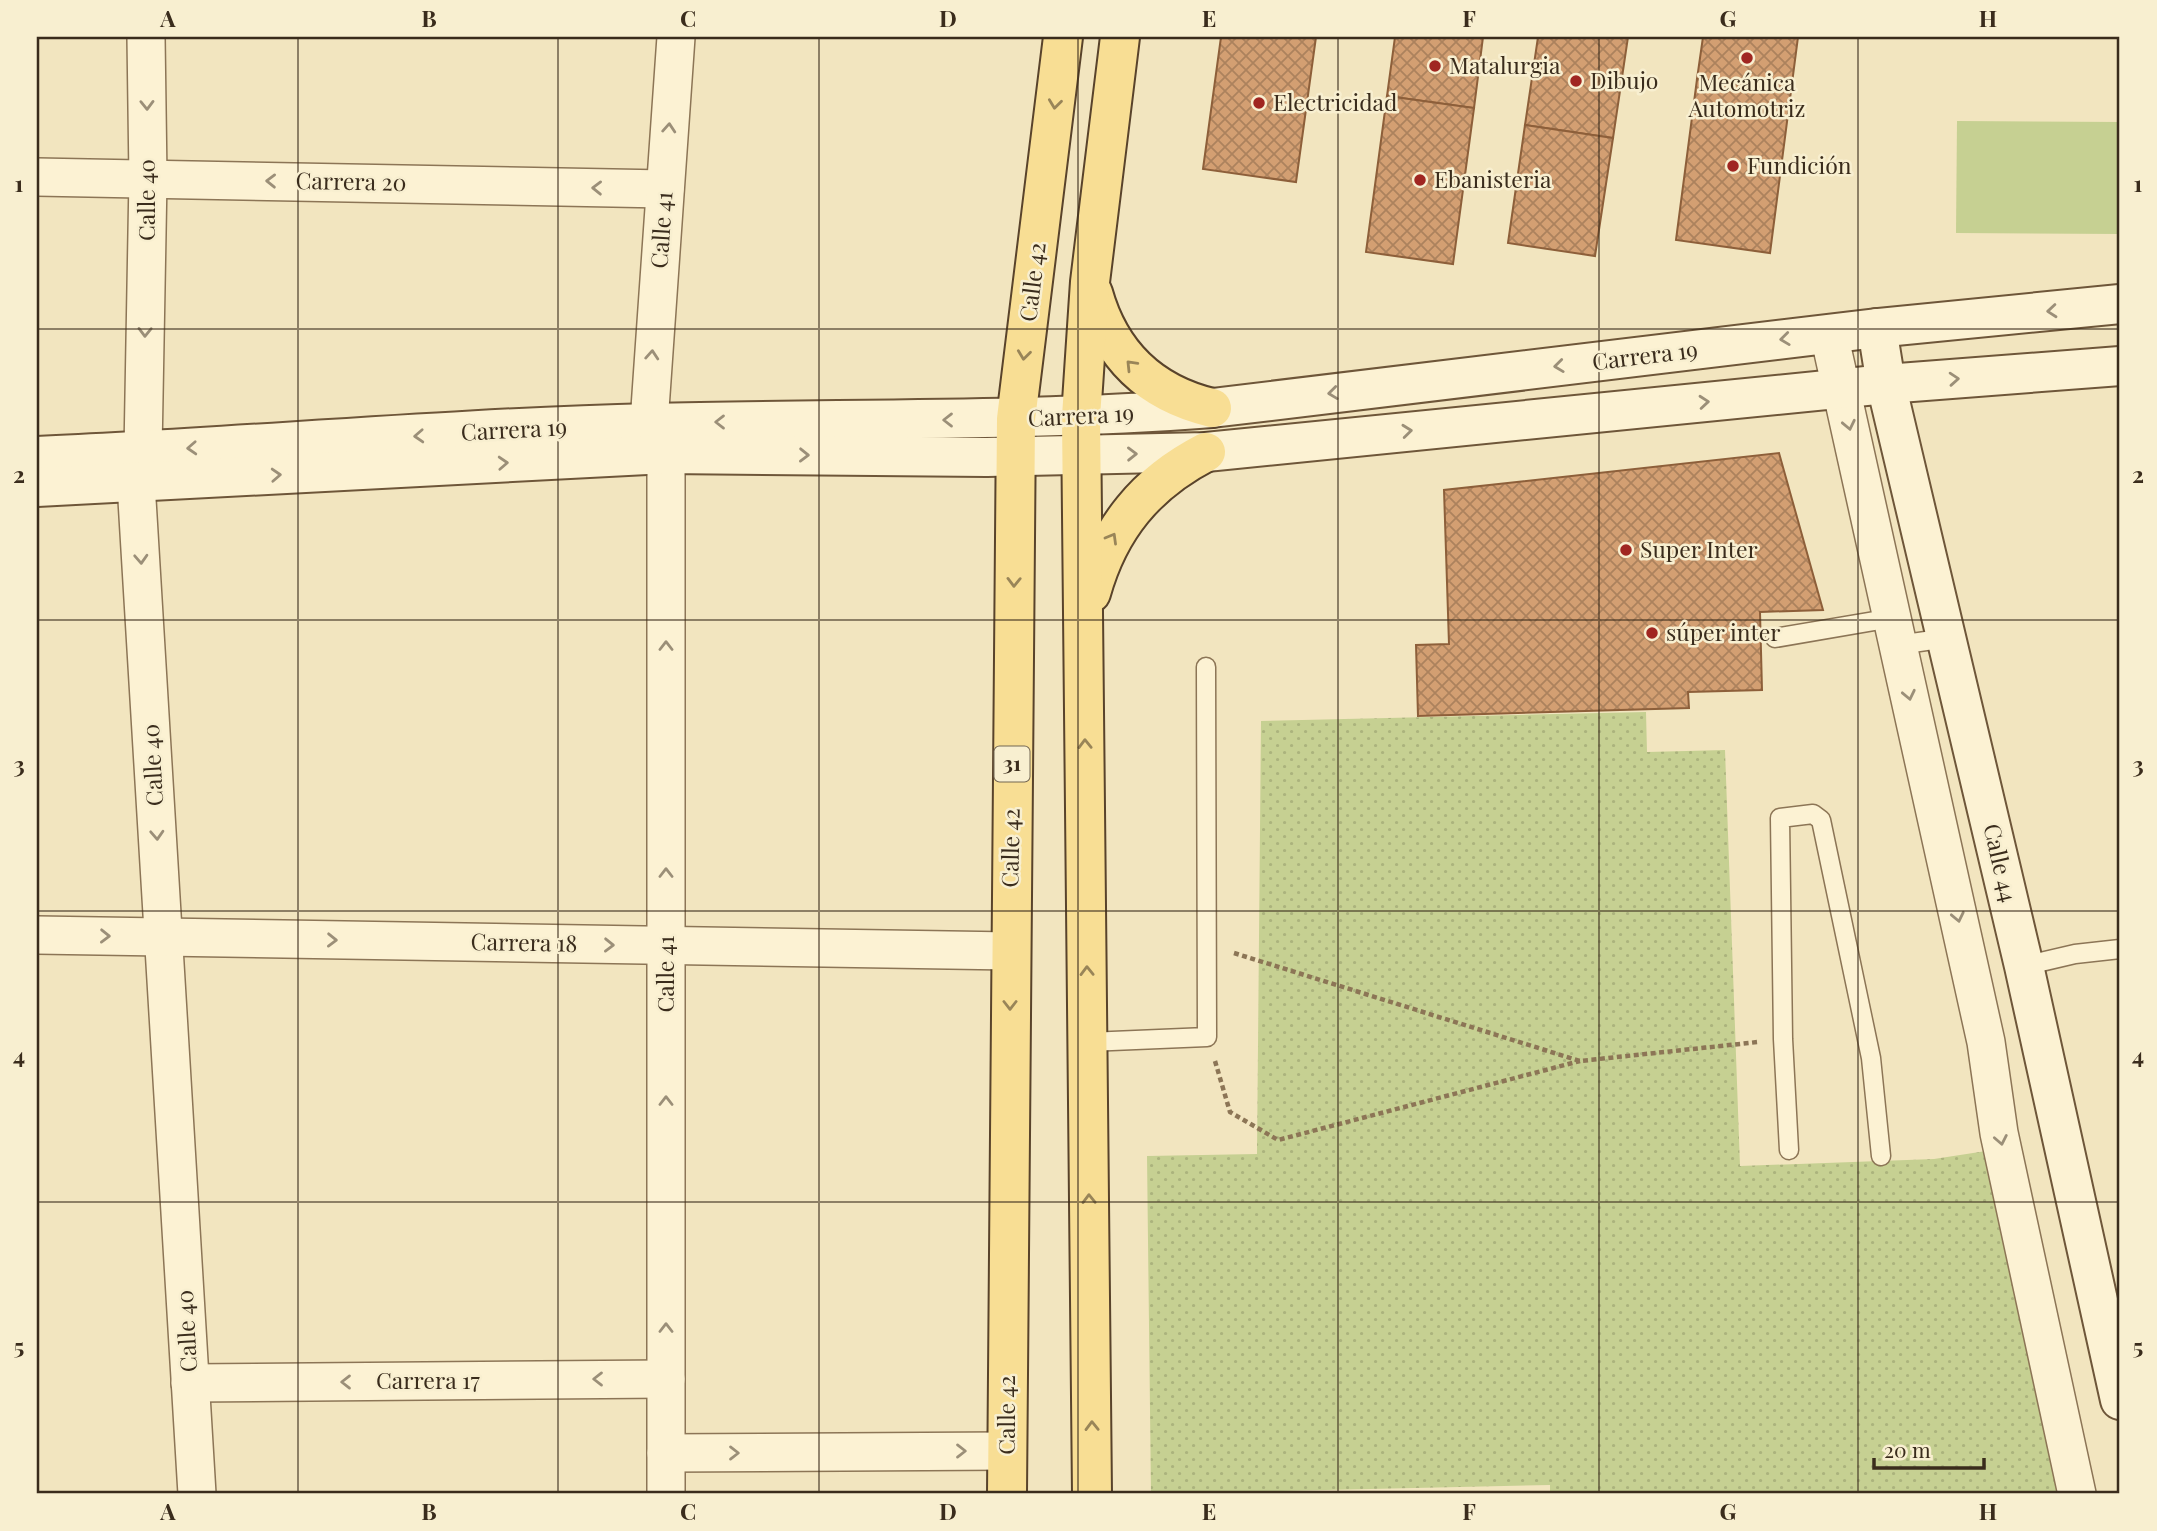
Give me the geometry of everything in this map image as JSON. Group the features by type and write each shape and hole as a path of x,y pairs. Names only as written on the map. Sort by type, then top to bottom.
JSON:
{"main road":[{"name":"Calle 42","path":"1007,1494 1015,438 1063,37"},
{"path":"1092,1494 1080,455 1090,282 1120,37"},
{"path":"1090,282 1111,341 1138,373 1172,396 1212,408"},
{"name":"Carrera 19","path":"1015,438 1081,416 1212,408 1877,328 2120,304"},
{"name":"Calle 44","path":"1877,328 1886,384 2024,966 2120,1400"},
{"name":"Carrera 19","path":"37,487 140,467 658,438 1015,438 1080,455 1206,452 1886,384 2120,366"},
{"path":"1084,625 1098,567 1123,520 1160,480 1206,452"},
{"name":"Carrera 19","path":"37,456 140,467"}],"street":[{"name":"Calle 40","path":"146,37 148,178 140,467 163,937 197,1494"},
{"name":"Calle 41","path":"666,1494 666,946 658,438 665,189 676,37"},
{"name":"Carrera 20","path":"37,177 665,189"},
{"path":"1829,334 1986,1042 1999,1133 2077,1494"},
{"name":"Carrera 18","path":"37,935 1010,951"},
{"name":"Carrera 17","path":"190,1383 666,1379"},
{"path":"666,1453 1006,1451"}],"lane":[{"path":"1775,638 1895,632 1947,638"},
{"path":"1088,1042 1207,1037 1206,667"},
{"path":"1788,1150 1783,1039 1780,818 1813,814 1821,820 1871,1058 1881,1156"},
{"path":"2024,966 2075,954 2120,949"}],"path":[{"path":"1207,944 1580,1060"},
{"path":"1207,1037 1230,1112 1278,1140 1580,1060 1783,1039"}],"green space":[{"path":"1957,121 2120,122 2120,234 1956,233"},
{"path":"1646,712 1647,752 1725,750 1740,1166 1934,1159 2012,1147 2083,1494 1550,1494 1550,1485 1151,1494 1147,1156 1257,1154 1261,721"}],"building":[{"name":"Electricidad","path":"1221,37 1316,37 1296,182 1203,169"},
{"name":"Matalurgia","path":"1395,37 1483,37 1474,108 1387,96"},
{"name":"Dibujo","path":"1538,37 1628,37 1613,138 1525,125"},
{"name":"Mecánica Automotriz","path":"1703,37 1798,37 1791,91 1697,79"},
{"name":"Fundición","path":"1697,79 1791,91 1770,253 1676,240"},
{"name":"Ebanisteria","path":"1387,96 1474,108 1453,264 1366,252"},
{"path":"1525,125 1613,138 1595,256 1508,243"},
{"name":"Super Inter","path":"1779,453 1823,610 1760,612 1762,690 1688,692 1689,708 1418,716 1416,645 1449,644 1444,490"}],"place":[{"name":"Mecánica Automotriz","path":"1747,58"},
{"name":"Matalurgia","path":"1435,66"},
{"name":"Dibujo","path":"1576,81"},
{"name":"Electricidad","path":"1259,103"},
{"name":"Fundición","path":"1733,166"},
{"name":"Ebanisteria","path":"1420,180"},
{"name":"Super Inter","path":"1626,550"},
{"name":"súper inter","path":"1652,633"}]}
